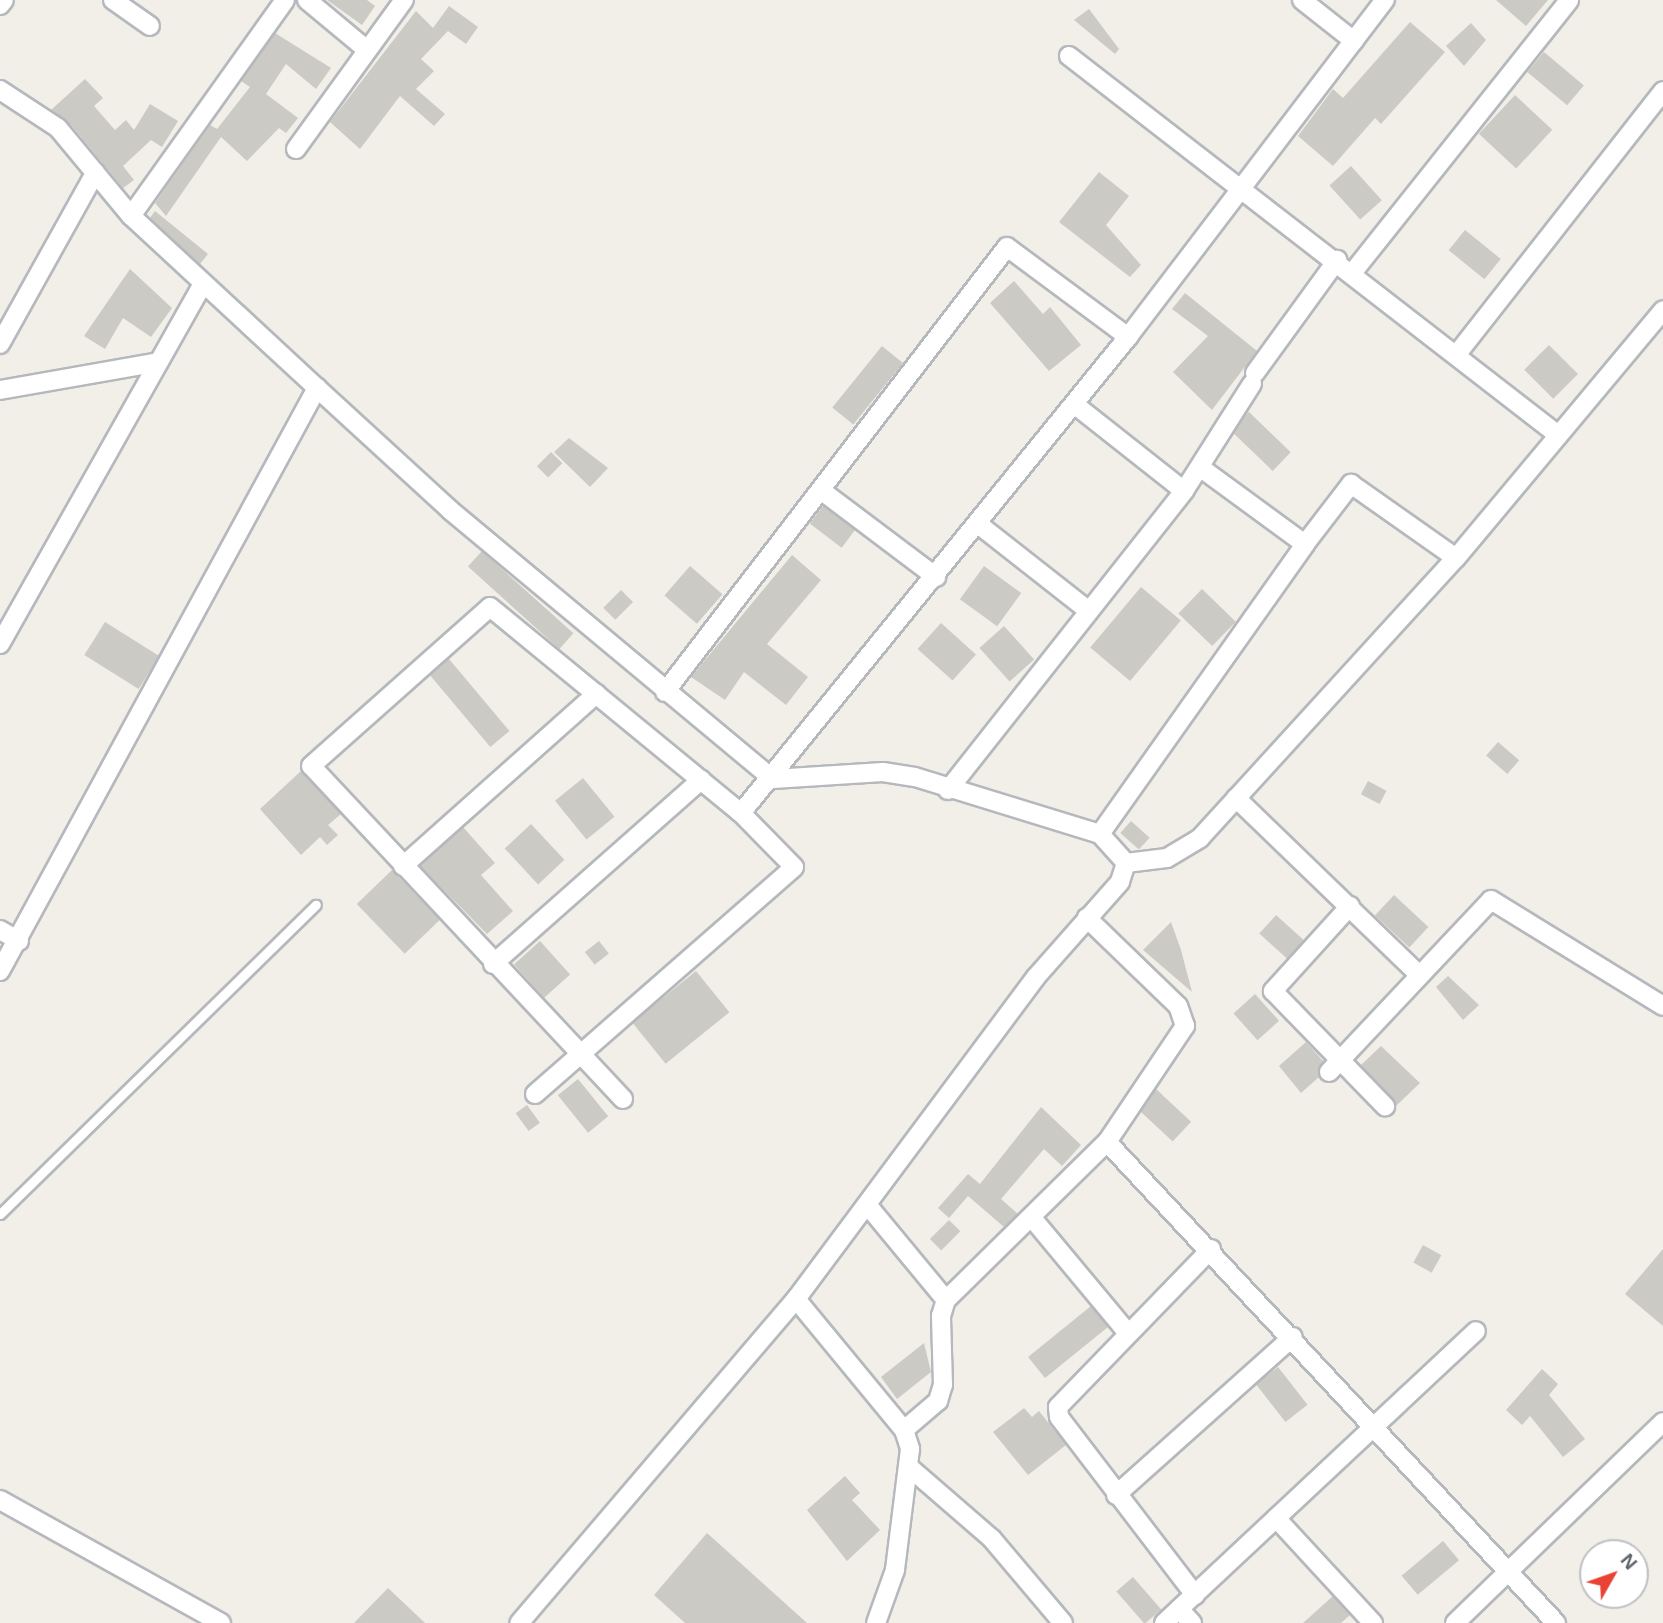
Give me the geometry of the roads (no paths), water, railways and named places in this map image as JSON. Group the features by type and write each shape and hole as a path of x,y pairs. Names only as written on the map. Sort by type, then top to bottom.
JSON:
{"street":[{"path":"0,5 4,0"},
{"path":"113,0 150,26"},
{"path":"131,216 285,0"},
{"path":"307,0 367,50"},
{"path":"296,149 404,0"},
{"path":"1302,0 1353,41"},
{"path":"741,813 773,779 1128,337 1385,0"},
{"path":"1353,272 1569,0"},
{"path":"1069,56 1242,185 1558,435"},
{"path":"0,90 58,128 131,216 317,388 666,692 773,779 883,772 1100,834 1126,863"},
{"path":"1457,354 1663,92"},
{"path":"0,344 95,173"},
{"path":"666,692 1007,247 1128,337"},
{"path":"948,790 1201,468 1254,379 1338,260"},
{"path":"0,644 203,284"},
{"path":"1126,863 1184,850 1236,798 1455,558 1663,310"},
{"path":"0,390 159,362"},
{"path":"0,971 19,941 317,388"},
{"path":"1074,404 1184,491"},
{"path":"1201,468 1305,544"},
{"path":"1100,834 1305,544 1351,484 1455,558"},
{"path":"822,491 936,577"},
{"path":"978,524 1089,611"},
{"path":"535,1094 578,1056 794,867 741,813 490,607 311,766 578,1056 623,1099"},
{"path":"403,866 596,694"},
{"path":"493,964 701,780"},
{"path":"1236,798 1419,975"},
{"path":"519,1623 796,1299 869,1207 975,1057 1120,881 1126,863"},
{"path":"1334,1066 1491,900 1663,1006"},
{"path":"1350,906 1273,991 1334,1066 1385,1106"},
{"path":"904,1430 938,1401 943,1385 941,1316 946,1300 1107,1142 1185,1026 1178,1006 1087,918"},
{"path":"0,930 19,941"},
{"path":"1107,1142 1212,1249 1556,1623"},
{"path":"869,1207 946,1300"},
{"path":"1032,1218 1127,1332"},
{"path":"1195,1595 1116,1495 1058,1407 1127,1332 1212,1249"},
{"path":"796,1299 904,1430 909,1467 895,1570 876,1623"},
{"path":"1164,1623 1476,1331"},
{"path":"1116,1495 1293,1337"},
{"path":"1455,1623 1663,1422"},
{"path":"909,1467 992,1539 1063,1623"},
{"path":"0,1500 221,1623"},
{"path":"1276,1518 1373,1623"},
{"path":"1179,1609 1192,1623"}],"lane":[{"path":"0,1214 316,905"}]}
